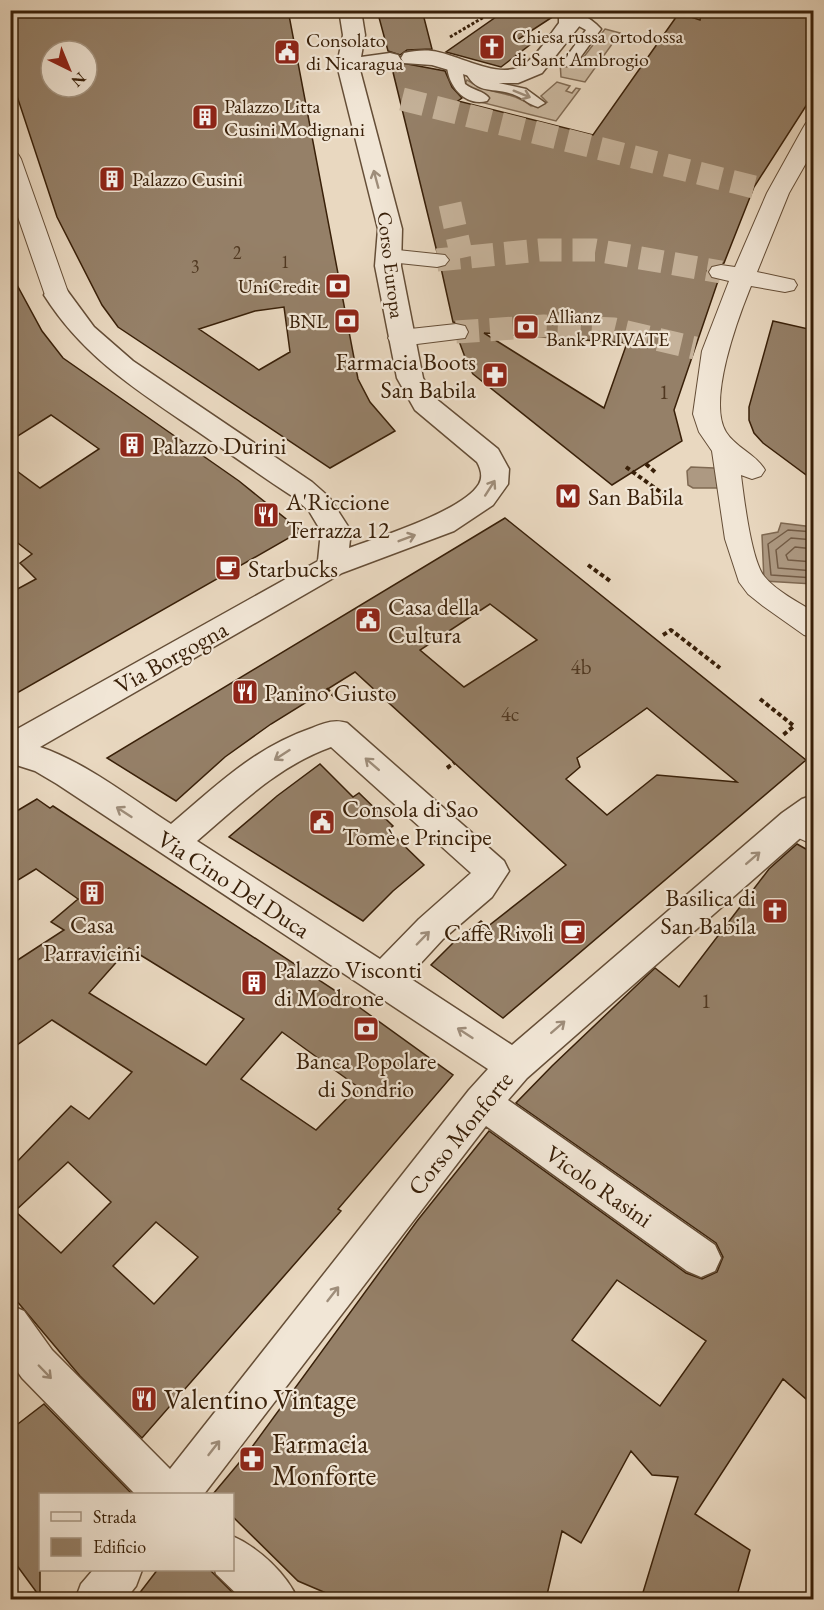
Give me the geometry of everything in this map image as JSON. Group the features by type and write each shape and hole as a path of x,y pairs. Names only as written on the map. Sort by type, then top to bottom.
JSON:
{"street":[{"name":"Corso Europa","path":"332,566 444,524 489,492 496,478 495,469 488,456 431,410 420,397 410,378 388,266 390,229 348,65 354,35 350,10"},
{"path":"348,65 433,58 505,77 531,71 570,24 571,18 561,11"},
{"path":"752,470 725,449 712,432 706,414 705,349 728,312 732,274 811,137"},
{"path":"10,159 57,295 76,324 133,373 302,489 319,504 336,531 332,566"},
{"path":"754,187 778,194"},
{"path":"388,256 436,260"},
{"path":"732,274 785,285"},
{"path":"401,338 456,332"},
{"path":"725,449 726,469 743,555 753,581 813,627"},
{"name":"Via Borgogna","path":"10,750 332,566"},
{"path":"172,843 252,774 294,747 336,732 492,871 480,888 431,929 383,980"},
{"name":"Via Cino Del Duca","path":"10,750 55,766 514,1066"},
{"name":"Corso Monforte","path":"179,1493 482,1102 514,1066 807,821"},
{"name":"Vicolo Rasini","path":"498,1113 701,1258"},
{"path":"10,1325 37,1364 164,1493"},
{"path":"234,1560 276,1599"},
{"path":"97,1599 118,1571"}],"lane":[{"path":"561,11 594,29 569,63"},
{"path":"482,98 462,90 455,79 462,67 480,83 521,92 538,103"}],"path":[{"path":"432,14 439,10"},
{"path":"449,37 496,10"},
{"path":"646,464 656,473"},
{"path":"626,467 666,496"},
{"path":"588,565 609,581"},
{"path":"663,635 671,630 720,668"},
{"path":"326,689 335,696"},
{"path":"760,699 794,726 783,735"},
{"path":"447,768 454,763"}],"shaded area":[{"path":"605,29 620,33 585,82 561,77 560,62 577,66"},
{"path":"467,80 483,88 516,97 531,106 547,102 541,96 557,82 570,86 566,91 572,93 576,88 580,89 556,121 480,102 477,92 465,84"}],"water":[{"path":"691,467 714,468 718,471 718,488 693,488 688,485 687,471"},
{"path":"781,523 813,527 813,584 764,581 762,535 778,532"}],"building":[{"path":"10,10 288,10 358,379 370,402 395,431 330,468 118,327 102,305 57,217 10,75","holes":["284,307 290,352 259,370 199,329 255,311"]},
{"path":"377,10 422,10 432,49 407,50 400,55 388,51"},
{"path":"506,10 549,10 554,16 517,40 531,44 501,67 446,52"},
{"path":"702,10 813,10 813,95 754,187 724,263 712,265 707,271 710,278 718,281 674,410 682,441 612,485 473,374 469,368 459,341 467,339 470,331 465,324 453,322 441,268 447,266 451,260 447,254 437,252 392,68 402,63 445,71 452,87 462,98 458,101 593,135 679,13 700,20","holes":["484,333 627,343 604,408"]},
{"path":"10,272 42,331 63,358 239,481 301,531 10,697 10,593 36,579 20,563 32,554 10,537 10,466 40,488 99,449 51,415 10,441"},
{"path":"773,321 813,330 813,480 763,443 754,433 749,420 749,407"},
{"path":"505,518 806,760 503,1018 431,965 454,942 481,921 487,927 566,865 355,672 271,724 225,757 176,801 107,758","holes":["490,604 537,640 464,687 420,650","647,708 737,782 657,775 607,815 566,779 580,767 577,758"]},
{"path":"320,764 353,797 359,793 393,826 388,830 424,865 393,891 363,921 229,837 277,796"},
{"path":"37,799 50,808 53,806 345,997 453,1075 338,1209 341,1211 142,1438 80,1376 10,1293 10,1169 71,1106 89,1119 132,1072 52,1020 10,1050 10,965 64,930 51,922 78,899 36,869 10,885 10,815","holes":["129,948 244,1019 206,1065 89,993","282,1032 358,1087 316,1130 241,1079","68,1162 111,1202 61,1253 15,1211","156,1222 198,1257 154,1304 113,1266"]},
{"path":"797,844 813,853 813,1405 783,1379 695,1514 750,1550 736,1599 641,1599 678,1477 652,1475 631,1451 581,1543 562,1531 546,1599 340,1599 298,1581 234,1518 234,1493 214,1493 249,1451 417,1221 489,1131 686,1273 702,1279 717,1272 723,1257 716,1243 516,1103 655,968 679,987 769,869","holes":["617,1280 706,1341 660,1406 572,1340"]},
{"path":"44,1404 131,1493 39,1493 40,1597 10,1556 10,1430"},
{"path":"156,1571 211,1571 239,1599 135,1599"}],"tunnel":[{"path":"402,99 754,187"},
{"path":"450,204 462,258"},
{"path":"462,258 540,250 595,250 721,272"},
{"path":"437,260 462,258"},
{"path":"456,332 544,326 614,329 695,348"}],"place":[{"name":"Chiesa russa ortodossa di Sant'Ambrogio","path":"492,47"},
{"name":"Consolato di Nicaragua","path":"287,52"},
{"name":"Palazzo Litta Cusini Modignani","path":"205,117"},
{"name":"Palazzo Cusini","path":"112,179"},
{"name":"UniCredit","path":"338,286"},
{"name":"BNL","path":"347,321"},
{"name":"Allianz Bank PRIVATE","path":"526,327"},
{"name":"Farmacia Boots San Babila","path":"495,375"},
{"name":"Palazzo Durini","path":"132,445"},
{"name":"San Babila","path":"568,496"},
{"name":"A'Riccione Terrazza 12","path":"266,515"},
{"name":"Starbucks","path":"228,568"},
{"name":"Casa della Cultura","path":"368,620"},
{"name":"Panino Giusto","path":"245,692"},
{"name":"Consola di Sao Tomè e Principe","path":"322,822"},
{"name":"Casa Parravicini","path":"92,893"},
{"name":"Basilica di San Babila","path":"775,911"},
{"name":"Caffè Rivoli","path":"573,932"},
{"name":"Palazzo Visconti di Modrone","path":"254,983"},
{"name":"Banca Popolare di Sondrio","path":"366,1029"},
{"name":"Valentino Vintage","path":"144,1399"},
{"name":"Farmacia Monforte","path":"252,1459"}]}
